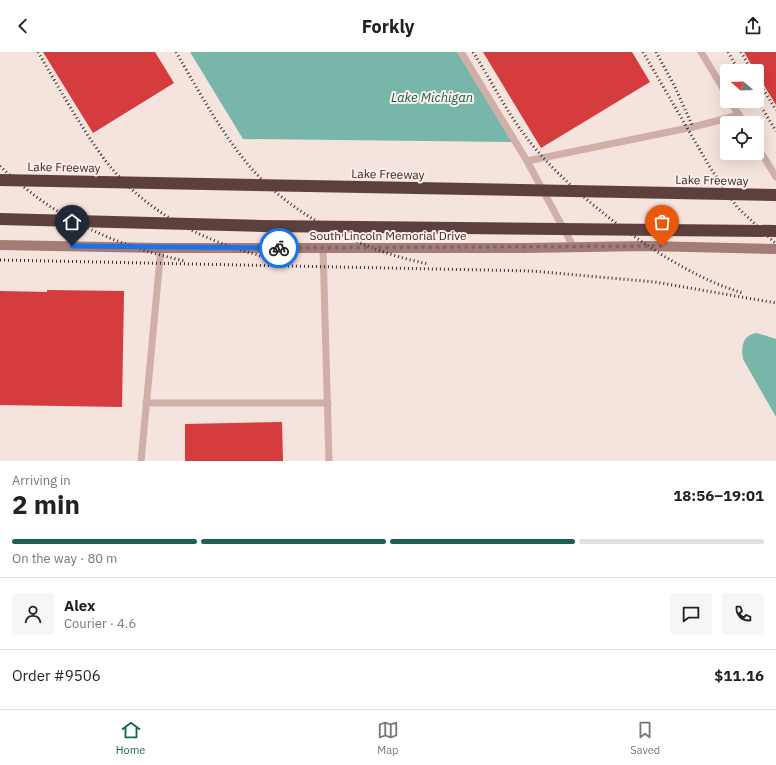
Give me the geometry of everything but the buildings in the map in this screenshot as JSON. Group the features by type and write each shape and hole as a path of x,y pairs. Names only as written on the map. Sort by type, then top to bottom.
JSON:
{"highway":[{"name":"Lake Freeway","path":"0,180 776,195"},
{"path":"0,219 261,226 776,231"}],"street":[{"name":"South Lincoln Memorial Drive","path":"0,245 160,248 574,248 647,246 776,250"}],"lane":[{"path":"461,52 527,161 574,248"},
{"path":"701,52 720,83"},
{"path":"527,161 693,127 739,115 734,108"},
{"path":"764,156 775,173"},
{"path":"141,461 160,248"},
{"path":"323,248 330,461"},
{"path":"146,403 328,403"}],"water":[{"name":"Lake Michigan","path":"190,52 457,52 513,142 243,139"},
{"path":"757,333 776,339 776,417 743,359 742,350 745,339 752,334"}],"railway":[{"path":"38,52 78,120 105,160 123,181 143,199 165,215 212,240 237,249 289,262"},
{"path":"176,52 233,145 260,177 280,196 326,227 351,239 377,250 429,264"},
{"path":"473,52 505,106 526,137 545,160 569,183 625,230 655,250 685,268 715,283 743,293"},
{"path":"643,52 711,169 737,207 776,244"},
{"path":"656,52 674,85 693,127"},
{"path":"728,52 735,64"},
{"path":"741,52 748,64"},
{"path":"764,90 776,110"},
{"path":"762,108 776,131"},
{"path":"0,166 42,201 63,215 86,227 133,247 185,261"},
{"path":"0,260 532,271 655,282 776,303"}],"way so far":[{"path":"279,248 525,248 662,246"}],"route":[{"path":"72,246 279,248"}]}
